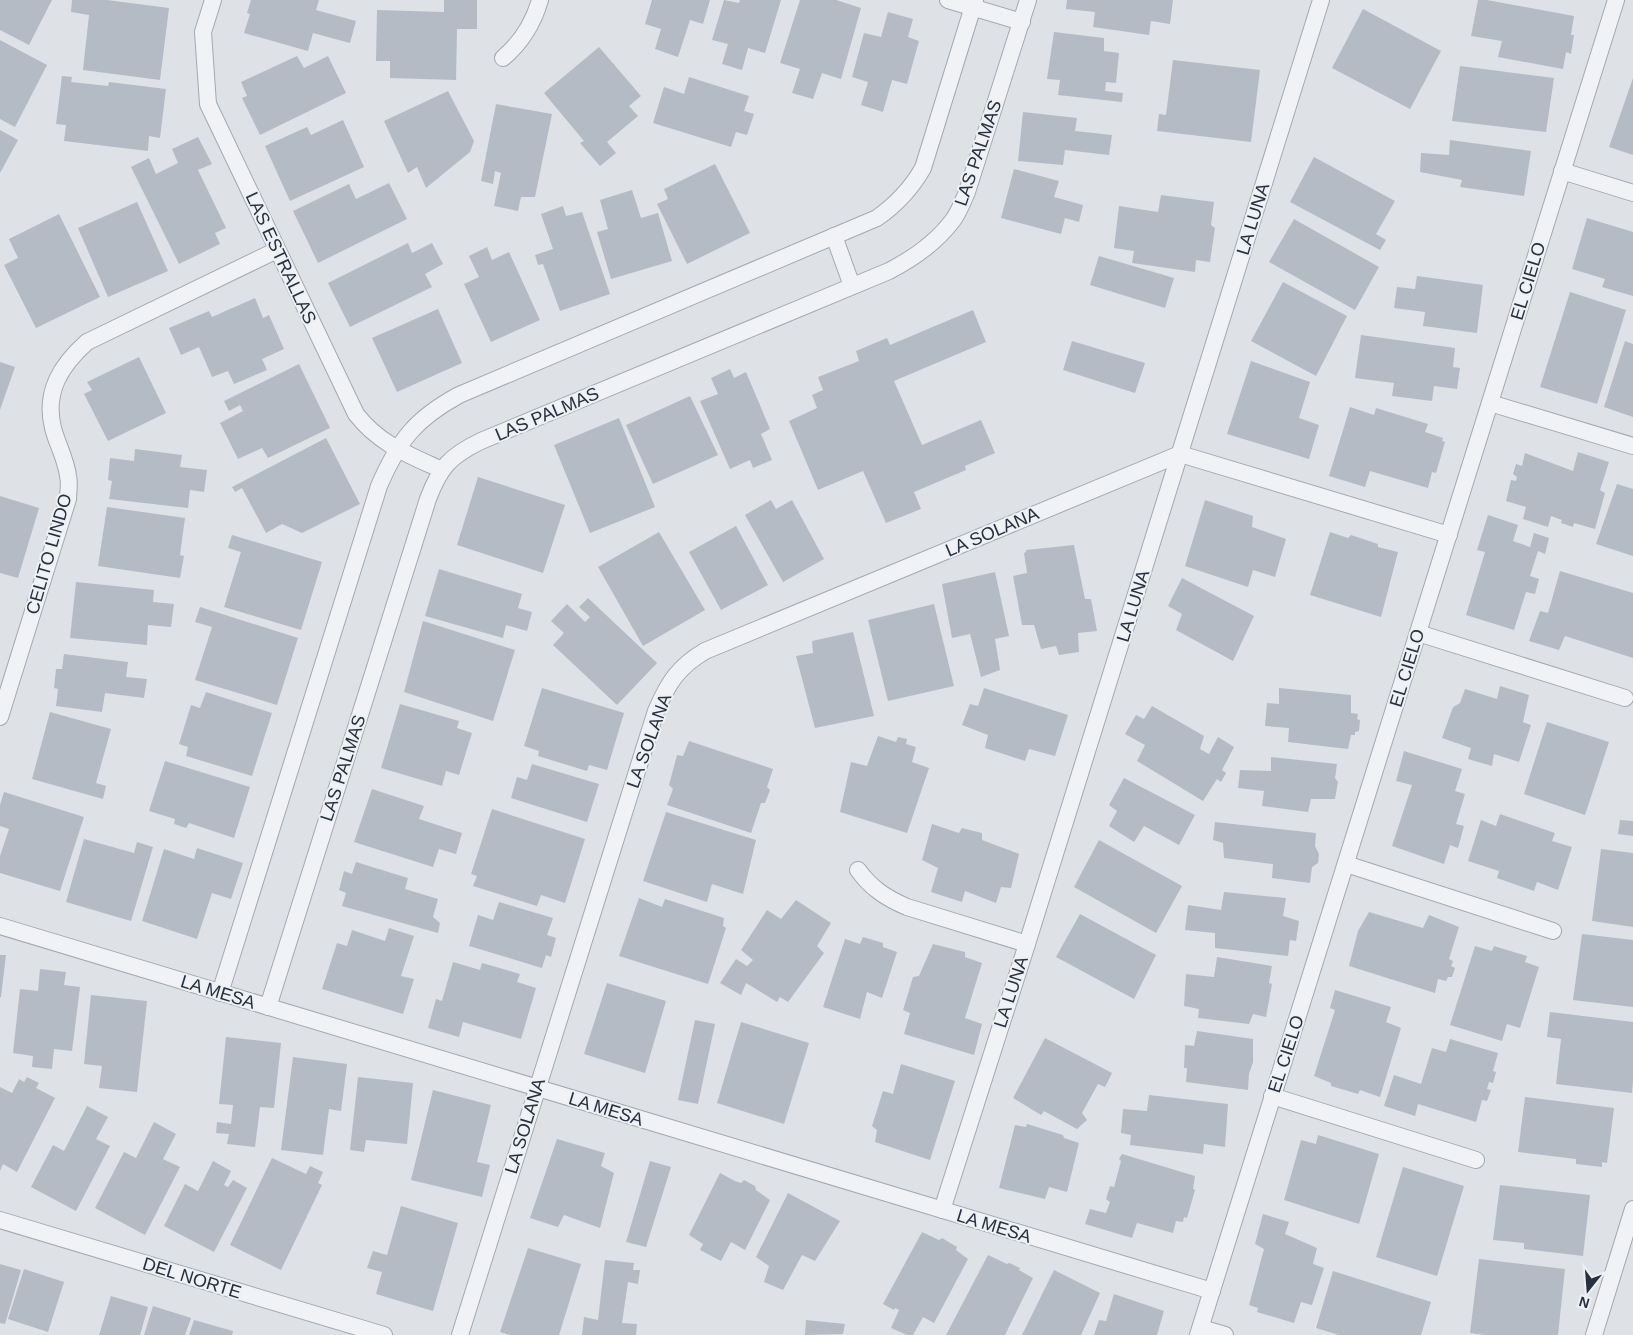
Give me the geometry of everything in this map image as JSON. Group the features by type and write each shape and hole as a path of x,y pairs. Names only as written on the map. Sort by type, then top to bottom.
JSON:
{"lane":[{"name":"LAS ESTRALLAS","path":"213,0 203,32 208,104 356,414 366,428 397,449 442,470"},
{"path":"503,58 514,49 533,22 540,0"},
{"path":"948,0 973,4 1022,22"},
{"name":"LAS PALMAS","path":"268,1007 428,500 442,470 453,458 481,441 889,271 914,258 936,241 954,219 967,192 1028,0"},
{"name":"LA LUNA","path":"942,1210 1027,944 1321,0"},
{"name":"EL CIELO","path":"1200,1331 1616,0"},
{"path":"220,993 379,486 397,449 410,431 426,416 459,395 877,218 891,208 914,184 923,168 973,4"},
{"path":"1562,171 1633,193"},
{"path":"834,236 852,286"},
{"name":"CELITO LINDO","path":"0,717 68,499 69,477 53,427 51,409 53,392 60,371 72,355 86,342 277,250"},
{"path":"1490,403 1633,446"},
{"path":"1180,454 1449,535"},
{"name":"LA SOLANA","path":"460,1335 656,711 665,690 677,673 690,660 705,651 1180,454"},
{"path":"1418,633 1625,698"},
{"path":"1346,864 1554,931"},
{"path":"858,870 867,882 891,900 907,907 1027,944"},
{"name":"LA MESA","path":"0,926 1212,1291"},
{"path":"1272,1096 1476,1160"},
{"path":"1594,1335 1633,1209"},
{"name":"DEL NORTE","path":"0,1220 384,1335"},
{"path":"1200,1331 1225,1335"}],"building":[{"path":"0,0 52,0 29,45 0,30"},
{"path":"72,0 107,0 169,8 160,80 83,70 89,15 71,12"},
{"path":"251,0 319,0 316,10 356,21 350,43 313,33 308,51 244,33 250,14 247,13"},
{"path":"444,0 477,0 477,29 457,29 456,80 390,78 390,61 376,61 377,10 444,12"},
{"path":"652,0 710,0 703,24 690,20 678,57 655,49 661,29 645,24"},
{"path":"724,0 739,3 740,0 781,0 765,53 748,48 742,70 722,64 728,44 712,40"},
{"path":"800,0 836,0 861,8 841,79 822,73 813,99 792,93 800,69 780,63"},
{"path":"1067,0 1173,0 1170,24 1151,21 1149,35 1093,27 1095,12 1066,9"},
{"path":"1478,0 1574,16 1571,54 1566,52 1563,69 1498,57 1502,41 1471,36"},
{"path":"1363,9 1441,51 1410,109 1332,68"},
{"path":"888,12 913,19 908,37 919,41 907,84 892,80 883,112 861,105 868,82 852,77 864,33 881,37"},
{"path":"1054,32 1104,38 1104,51 1119,53 1116,83 1106,82 1105,91 1123,93 1122,102 1058,95 1060,80 1047,79"},
{"path":"0,40 47,65 15,127 0,119"},
{"path":"599,47 641,96 629,106 638,116 607,142 616,153 600,166 580,143 584,141 544,93"},
{"path":"297,56 304,68 328,56 346,93 260,135 242,98 247,96 241,82"},
{"path":"1173,60 1260,70 1251,142 1157,131 1159,114 1166,115"},
{"path":"1460,66 1554,78 1546,132 1452,121"},
{"path":"62,76 72,77 71,82 108,86 109,82 166,89 160,138 149,136 148,151 64,141 66,125 56,124"},
{"path":"689,77 749,96 744,111 754,114 747,135 736,132 731,147 653,123 664,87 684,94"},
{"path":"1633,78 1633,155 1609,147"},
{"path":"448,91 474,141 470,152 426,188 417,167 408,173 384,121"},
{"path":"496,104 552,114 535,197 521,197 518,211 494,206 501,173 495,171 493,184 481,181"},
{"path":"1023,112 1077,118 1075,131 1112,135 1109,155 1065,150 1063,165 1018,161"},
{"path":"343,120 364,167 290,201 265,146 307,127 311,135"},
{"path":"0,130 18,140 0,173"},
{"path":"198,137 212,164 198,170 226,228 215,233 220,244 179,264 131,167 149,158 156,174 178,163 172,149"},
{"path":"1450,140 1531,151 1524,196 1460,187 1462,180 1420,172 1421,153 1449,155"},
{"path":"1314,157 1395,201 1376,234 1386,240 1380,250 1290,202"},
{"path":"715,164 750,233 687,264 657,204 668,199 664,189"},
{"path":"1014,169 1059,181 1054,197 1083,205 1079,222 1065,218 1061,234 1001,218"},
{"path":"389,183 407,219 318,263 293,211 349,184 356,199"},
{"path":"632,190 641,218 658,213 672,261 611,279 597,232 608,229 600,200"},
{"path":"1161,195 1214,202 1211,225 1215,228 1210,262 1196,260 1195,272 1132,263 1134,251 1114,248 1119,206 1158,212"},
{"path":"137,202 168,271 108,297 78,228"},
{"path":"563,206 566,216 582,212 610,294 560,311 543,264 538,265 535,255 553,249 541,214"},
{"path":"59,214 100,297 36,328 4,265 18,258 9,239"},
{"path":"1587,218 1633,232 1633,296 1602,287 1605,279 1572,269"},
{"path":"1294,219 1379,267 1355,310 1269,262"},
{"path":"408,243 412,253 432,243 443,264 425,274 432,287 350,327 328,283"},
{"path":"487,247 492,260 509,252 540,320 491,342 464,284 479,277 469,256"},
{"path":"1099,256 1174,278 1165,308 1090,285"},
{"path":"1417,276 1483,285 1477,333 1423,326 1425,312 1394,308 1397,287 1415,289"},
{"path":"1283,282 1347,316 1316,376 1251,341"},
{"path":"1570,292 1626,310 1597,404 1540,387"},
{"path":"255,298 263,318 269,315 284,349 262,359 267,370 234,384 228,371 212,377 199,347 181,355 169,328 209,311 212,317"},
{"path":"438,309 462,363 397,392 372,338"},
{"path":"973,310 986,342 894,381 922,445 981,420 995,453 965,466 966,470 914,492 921,509 886,523 863,471 818,490 789,421 817,408 812,395 823,390 818,377 859,361 856,351 887,338 890,345"},
{"path":"1361,335 1455,348 1453,367 1460,368 1457,389 1434,386 1432,401 1392,396 1394,383 1355,378"},
{"path":"1072,341 1145,363 1135,393 1063,370"},
{"path":"1625,341 1633,344 1633,417 1604,407"},
{"path":"139,357 166,413 108,441 84,394 92,390 87,382"},
{"path":"1251,361 1310,382 1299,418 1319,425 1309,459 1227,434"},
{"path":"0,362 15,367 0,410"},
{"path":"299,364 330,428 268,458 262,448 238,459 220,423 243,411 240,405 229,411 224,401"},
{"path":"730,369 734,378 746,372 770,429 761,434 772,460 753,468 750,460 730,469 700,401 718,394 711,378"},
{"path":"690,396 718,455 653,484 626,425"},
{"path":"1350,407 1374,415 1376,408 1428,424 1425,432 1443,438 1442,441 1445,442 1436,473 1432,472 1428,488 1370,471 1365,487 1329,476"},
{"path":"619,418 655,507 590,533 554,445"},
{"path":"326,438 360,504 302,533 282,524 266,533 242,488 235,492 232,487"},
{"path":"135,449 182,455 180,467 207,470 204,492 190,490 188,508 109,499 112,481 108,480 110,458 134,461"},
{"path":"1578,452 1609,462 1600,490 1605,493 1595,529 1574,523 1573,527 1561,523 1562,520 1551,516 1548,527 1523,519 1526,507 1506,501 1511,480 1516,481 1517,477 1513,474 1516,464 1522,466 1525,453 1573,471"},
{"path":"478,477 565,505 543,573 457,545"},
{"path":"1617,484 1633,489 1633,556 1596,544"},
{"path":"0,496 39,508 18,578 0,573"},
{"path":"771,500 776,509 792,500 824,559 783,582 745,515"},
{"path":"1205,500 1253,516 1252,527 1286,539 1275,577 1253,570 1248,587 1185,566"},
{"path":"107,507 185,518 180,555 184,556 180,578 98,566"},
{"path":"1488,515 1518,525 1513,541 1530,547 1534,533 1549,538 1545,554 1538,551 1530,576 1539,579 1535,594 1526,592 1514,630 1466,615 1485,552 1477,550"},
{"path":"736,526 768,585 721,610 689,552"},
{"path":"659,532 705,610 643,646 598,567"},
{"path":"1330,532 1348,538 1351,535 1378,544 1378,547 1398,552 1381,617 1310,595"},
{"path":"232,535 322,562 301,630 224,607 241,552 228,548"},
{"path":"1074,545 1085,599 1091,599 1097,631 1078,633 1079,652 1059,655 1056,646 1041,649 1034,625 1022,625 1013,576 1027,573 1024,553 1026,550"},
{"path":"439,569 522,594 518,608 532,612 527,631 506,625 503,638 425,616"},
{"path":"1560,571 1633,593 1633,658 1565,636 1559,650 1529,641 1540,611 1548,613"},
{"path":"995,572 1009,636 995,639 1000,670 981,677 970,634 952,638 942,584"},
{"path":"1182,578 1254,616 1233,661 1176,630 1182,614 1168,606"},
{"path":"76,582 154,590 153,602 174,604 171,627 148,625 147,645 70,638"},
{"path":"588,598 657,663 617,705 553,645 564,633 551,621 567,604 585,622 590,617 579,607"},
{"path":"934,604 954,686 888,701 868,620"},
{"path":"200,607 298,638 277,705 195,680 212,627 195,622"},
{"path":"423,621 515,650 493,721 404,692"},
{"path":"853,632 874,716 815,728 796,656 813,653 812,641"},
{"path":"64,654 128,662 126,677 147,679 144,698 105,693 102,712 56,706 58,689 54,688 56,669 62,669"},
{"path":"1500,686 1529,695 1523,722 1531,725 1519,762 1494,754 1492,766 1468,759 1471,748 1442,738 1453,707 1460,703 1465,689 1497,699"},
{"path":"542,688 624,713 607,770 589,765 587,771 538,756 539,751 524,746"},
{"path":"984,688 1068,715 1055,756 1029,749 1025,761 985,748 988,735 962,725 970,704 978,706"},
{"path":"1279,688 1351,695 1351,713 1358,714 1357,719 1360,720 1359,731 1355,732 1355,735 1351,735 1348,749 1288,742 1289,728 1265,726 1267,703 1279,704"},
{"path":"206,692 272,713 252,776 186,756 188,747 179,744 191,705 200,708"},
{"path":"400,704 459,721 457,728 472,733 459,775 446,771 442,786 381,768"},
{"path":"1152,706 1204,736 1200,749 1209,754 1218,737 1234,747 1222,770 1226,773 1221,782 1217,779 1203,801 1137,761 1145,745 1125,734 1136,715 1144,719"},
{"path":"50,712 111,729 96,783 106,786 103,799 32,779"},
{"path":"1547,722 1609,742 1585,815 1524,794"},
{"path":"878,736 896,742 898,737 907,739 906,744 916,747 912,762 929,768 907,833 840,812 851,762 867,766"},
{"path":"689,741 773,769 767,787 770,790 765,803 761,803 751,833 667,805 673,789 669,785 677,755 683,756"},
{"path":"1404,751 1462,769 1455,791 1465,794 1456,824 1464,826 1458,848 1450,845 1444,864 1392,846 1412,785 1396,781"},
{"path":"1271,757 1337,764 1335,778 1338,782 1335,799 1311,799 1308,812 1262,806 1264,791 1238,788 1240,770 1271,771"},
{"path":"165,761 250,787 234,838 189,823 186,828 174,824 175,819 149,811"},
{"path":"532,764 599,784 587,822 511,798 517,777 527,780"},
{"path":"1124,778 1195,815 1179,845 1144,826 1134,842 1109,826 1117,811 1109,805"},
{"path":"372,789 424,806 419,819 462,833 456,854 439,849 433,867 354,842"},
{"path":"4,792 84,817 60,891 0,873 0,856 9,829 0,826 0,805"},
{"path":"492,809 585,839 565,903 541,895 537,906 473,886 477,876 471,874"},
{"path":"666,812 756,840 743,894 712,884 707,902 643,881"},
{"path":"1500,814 1555,833 1552,841 1572,847 1558,890 1537,882 1534,891 1497,878 1499,871 1468,861 1481,820 1496,826"},
{"path":"1620,820 1633,821 1633,836 1618,834"},
{"path":"1215,822 1316,833 1315,846 1319,854 1318,863 1312,867 1310,883 1272,878 1273,864 1224,858 1223,843 1213,840"},
{"path":"932,824 959,833 962,828 982,833 982,840 1019,854 1011,888 1001,887 996,903 965,891 962,902 931,892 938,868 922,860"},
{"path":"84,839 134,853 137,842 153,847 131,921 66,902"},
{"path":"1099,840 1182,886 1156,933 1074,887"},
{"path":"197,848 243,863 231,899 212,893 197,939 142,921 164,849 194,859"},
{"path":"1601,849 1633,853 1633,927 1592,921"},
{"path":"356,862 408,878 405,889 438,899 433,917 440,923 438,933 342,906 346,893 339,890 344,871 352,874"},
{"path":"1224,892 1286,898 1283,916 1299,921 1296,941 1290,940 1288,956 1215,948 1215,933 1185,930 1188,905 1221,910"},
{"path":"639,898 662,907 665,899 724,918 723,926 726,928 708,984 619,956"},
{"path":"796,900 831,923 817,946 824,953 788,1002 780,997 777,1002 746,983 741,995 720,983 736,959 747,966 753,960 741,950 767,910 781,919"},
{"path":"499,902 553,918 547,935 556,938 551,957 546,955 542,968 469,946 478,915 493,920"},
{"path":"1369,912 1423,928 1429,915 1459,927 1449,959 1453,961 1451,966 1455,968 1452,977 1448,977 1446,981 1438,979 1435,993 1349,966 1358,931"},
{"path":"1080,914 1156,955 1134,999 1056,957"},
{"path":"389,928 414,936 401,976 414,979 403,1014 322,989 337,943 347,946 352,930 385,941"},
{"path":"1582,934 1633,940 1633,1007 1573,1000"},
{"path":"863,937 883,943 883,947 897,952 882,998 867,992 860,1019 823,1007 845,939 860,944"},
{"path":"933,944 965,952 965,957 982,963 965,1018 982,1024 974,1055 904,1034 910,1013 903,1010 913,977 919,976"},
{"path":"1475,946 1492,951 1494,946 1527,956 1525,962 1539,967 1520,1028 1507,1024 1502,1041 1450,1025"},
{"path":"0,955 6,955 1,997 0,997"},
{"path":"1217,957 1272,966 1269,983 1272,984 1266,1017 1253,1014 1249,1024 1198,1018 1199,1009 1184,1006 1186,974 1214,977"},
{"path":"453,962 480,970 482,963 520,974 517,982 536,988 521,1039 463,1022 459,1037 428,1028 436,999 442,1001"},
{"path":"40,969 66,972 64,985 80,987 72,1051 54,1049 52,1069 32,1067 33,1056 13,1053 20,989 38,991"},
{"path":"607,983 666,1001 645,1073 584,1054"},
{"path":"1335,990 1391,1007 1386,1022 1401,1028 1380,1097 1360,1090 1358,1094 1331,1086 1331,1083 1314,1076 1335,1010 1330,1008"},
{"path":"91,995 147,1001 137,1092 99,1088 102,1066 84,1064"},
{"path":"1550,1012 1633,1022 1632,1093 1556,1084 1561,1039 1547,1037"},
{"path":"695,1020 715,1024 698,1104 678,1100"},
{"path":"741,1022 809,1043 784,1124 717,1103"},
{"path":"1197,1031 1253,1039 1253,1062 1249,1074 1248,1090 1186,1082 1187,1068 1184,1068 1185,1045 1194,1046"},
{"path":"226,1037 281,1043 274,1108 260,1107 255,1147 227,1144 229,1134 216,1133 217,1122 231,1124 233,1105 219,1104"},
{"path":"1045,1038 1112,1073 1105,1087 1098,1084 1082,1113 1087,1120 1077,1129 1044,1111 1041,1115 1013,1098"},
{"path":"1450,1039 1498,1053 1493,1071 1496,1072 1493,1083 1489,1082 1487,1089 1491,1090 1487,1101 1482,1100 1476,1122 1418,1104 1415,1116 1384,1106 1394,1075 1421,1084 1432,1048 1446,1052"},
{"path":"293,1057 347,1064 341,1111 329,1109 323,1155 281,1150"},
{"path":"901,1064 955,1081 930,1160 875,1142 877,1130 872,1126 883,1091 893,1094"},
{"path":"27,1077 39,1083 36,1088 55,1098 17,1172 3,1164 0,1171 0,1087 12,1093 19,1079 24,1082"},
{"path":"358,1077 413,1083 407,1144 366,1140 364,1152 350,1150"},
{"path":"433,1090 491,1105 477,1162 490,1165 482,1197 411,1180"},
{"path":"1149,1095 1228,1104 1225,1147 1204,1144 1203,1154 1130,1145 1131,1135 1121,1133 1123,1109 1147,1111"},
{"path":"1525,1097 1614,1108 1607,1163 1602,1162 1602,1167 1576,1164 1576,1159 1518,1152"},
{"path":"87,1106 108,1117 96,1139 110,1146 76,1211 31,1187 53,1145 64,1151"},
{"path":"154,1122 176,1134 163,1159 180,1167 145,1235 95,1208 124,1152 136,1158"},
{"path":"1027,1124 1063,1135 1064,1138 1079,1143 1067,1192 1049,1187 1045,1199 999,1188 1015,1125 1026,1127"},
{"path":"1318,1135 1379,1154 1359,1224 1284,1200 1301,1140 1316,1144"},
{"path":"557,1139 605,1153 601,1166 614,1173 600,1228 564,1215 558,1227 530,1218"},
{"path":"1122,1154 1195,1176 1193,1189 1195,1190 1187,1218 1184,1217 1183,1222 1176,1221 1173,1233 1137,1223 1132,1238 1085,1224 1090,1209 1106,1213 1110,1202 1106,1199 1110,1186 1114,1187 1121,1161 1119,1159"},
{"path":"272,1158 306,1174 310,1166 323,1172 318,1183 322,1185 281,1270 230,1245"},
{"path":"213,1161 231,1171 224,1185 228,1187 233,1180 247,1188 214,1252 164,1226 185,1184 198,1191"},
{"path":"650,1161 671,1167 646,1247 626,1242"},
{"path":"1403,1167 1464,1186 1437,1276 1376,1257"},
{"path":"720,1173 741,1183 744,1180 755,1186 756,1190 770,1200 745,1250 731,1242 721,1261 700,1250 703,1244 689,1235"},
{"path":"1500,1185 1590,1195 1583,1256 1524,1249 1524,1243 1493,1240"},
{"path":"788,1193 840,1221 815,1261 802,1255 783,1290 764,1282 769,1266 756,1257"},
{"path":"401,1206 458,1223 433,1311 376,1294 382,1272 367,1268 373,1251 387,1255"},
{"path":"1263,1214 1289,1222 1285,1234 1317,1248 1313,1264 1324,1268 1312,1305 1301,1302 1294,1323 1257,1312 1258,1308 1249,1305 1264,1249 1255,1244"},
{"path":"922,1232 939,1240 942,1238 957,1247 956,1250 968,1259 934,1323 923,1317 913,1335 907,1335 891,1328 899,1310 895,1308 894,1310 883,1304"},
{"path":"528,1248 581,1264 559,1335 510,1335 500,1332"},
{"path":"988,1255 1020,1268 1019,1270 1033,1278 1005,1335 946,1335"},
{"path":"1479,1259 1565,1269 1558,1335 1485,1335 1470,1333"},
{"path":"605,1260 634,1263 633,1270 640,1270 638,1284 628,1282 622,1323 637,1324 636,1335 582,1335 584,1317 598,1320"},
{"path":"0,1264 21,1270 5,1324 0,1323"},
{"path":"24,1269 64,1282 48,1332 8,1319"},
{"path":"1054,1270 1100,1293 1081,1335 1022,1335"},
{"path":"1333,1271 1431,1302 1421,1335 1339,1335 1316,1328"},
{"path":"1114,1294 1164,1311 1157,1335 1094,1335 1099,1320 1106,1321"},
{"path":"111,1296 148,1307 140,1335 99,1335"},
{"path":"153,1306 191,1318 185,1335 144,1335"},
{"path":"194,1320 233,1331 232,1335 189,1335"},
{"path":"806,1320 845,1324 843,1334 805,1335"}]}
